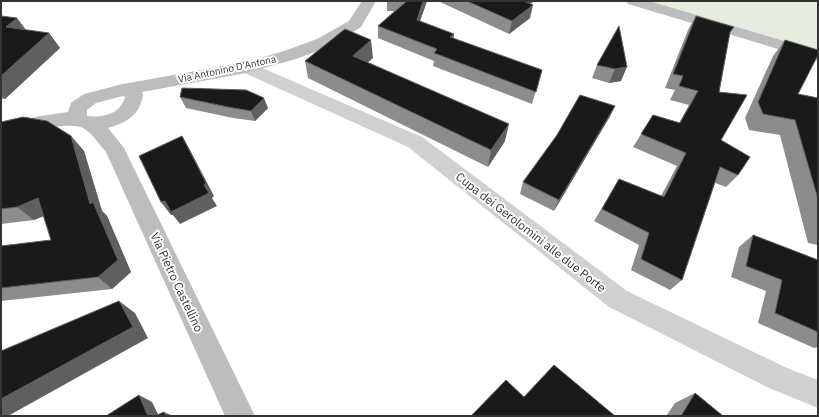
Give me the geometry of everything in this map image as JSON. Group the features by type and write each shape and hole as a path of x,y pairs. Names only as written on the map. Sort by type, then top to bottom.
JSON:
{"main road":[{"name":"Via Antonino D'Antona","path":"84,121 78,108 90,98 128,92 246,67 290,55 323,43 355,24 369,1"},
{"path":"633,1 818,56"},
{"path":"1,133 40,123 84,121 107,122 122,115 131,106 128,92"},
{"path":"114,148 115,136 122,115"},
{"name":"Via Pietro Castellino","path":"84,121 103,135 114,148 240,416"}],"street":[{"name":"Cupa dei Gerolomini alle due Porte","path":"246,67 415,142 618,299 779,378 818,394"}],"shaded area":[{"path":"633,1 818,1 818,51"}],"building":[{"path":"407,1 423,1 417,20 454,34 450,37 542,70 536,92 434,53 437,49 378,26"},
{"path":"467,1 524,1 533,5 512,21"},
{"path":"1,16 17,18 6,27 49,33 1,76"},
{"path":"696,16 734,27 730,32 719,92 747,95 721,140 750,157 738,175 720,167 682,280 641,259 649,233 602,209 619,179 664,197 686,153 641,134 653,115 680,123 698,91 679,86 683,76 673,74"},
{"path":"619,26 627,67 615,69 597,65"},
{"path":"345,29 371,40 353,56 509,124 491,150 305,61"},
{"path":"785,40 818,50 818,55 798,94 818,98 818,199 795,120 763,114 758,102"},
{"path":"182,88 246,90 264,98 251,111 180,97"},
{"path":"580,95 615,106 559,200 523,182 557,135"},
{"path":"23,117 47,121 71,136 90,204 93,202 118,260 98,277 1,288 1,246 51,240 38,198 17,207 1,209 1,122"},
{"path":"182,136 206,183 204,185 209,193 171,212 165,201 161,202 139,156"},
{"path":"753,235 818,260 818,332 775,313 782,280 746,266"},
{"path":"119,301 133,327 1,399 1,351"},
{"path":"554,365 615,416 471,416 506,380 524,397"},
{"path":"695,393 723,416 681,416"},
{"path":"139,395 148,416 106,416"},
{"path":"164,412 166,416 155,416"}]}
